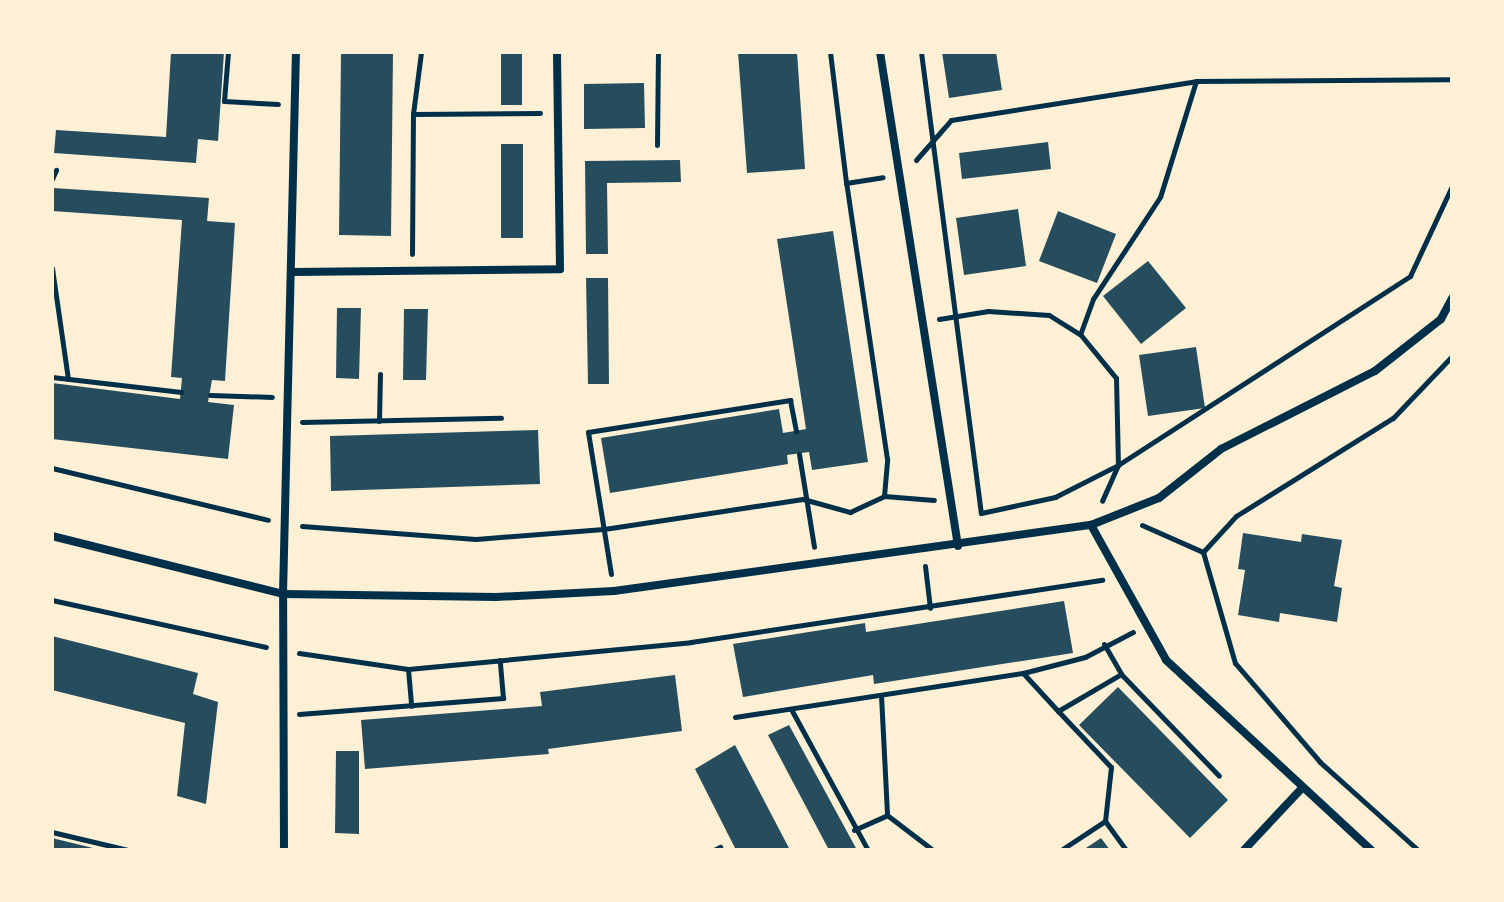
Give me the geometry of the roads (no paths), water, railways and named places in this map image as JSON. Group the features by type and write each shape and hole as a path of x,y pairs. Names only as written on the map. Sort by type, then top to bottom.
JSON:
{"street":[{"path":"284,850 287,715 283,594 296,52"},
{"path":"293,272 560,269 557,52"},
{"path":"880,52 958,546"},
{"path":"52,536 283,594 496,597 614,591 958,546 1091,525 1159,498 1221,449 1375,371 1441,319 1452,298"},
{"path":"1091,525 1166,660 1371,850"},
{"path":"1244,850 1302,788"}]}
